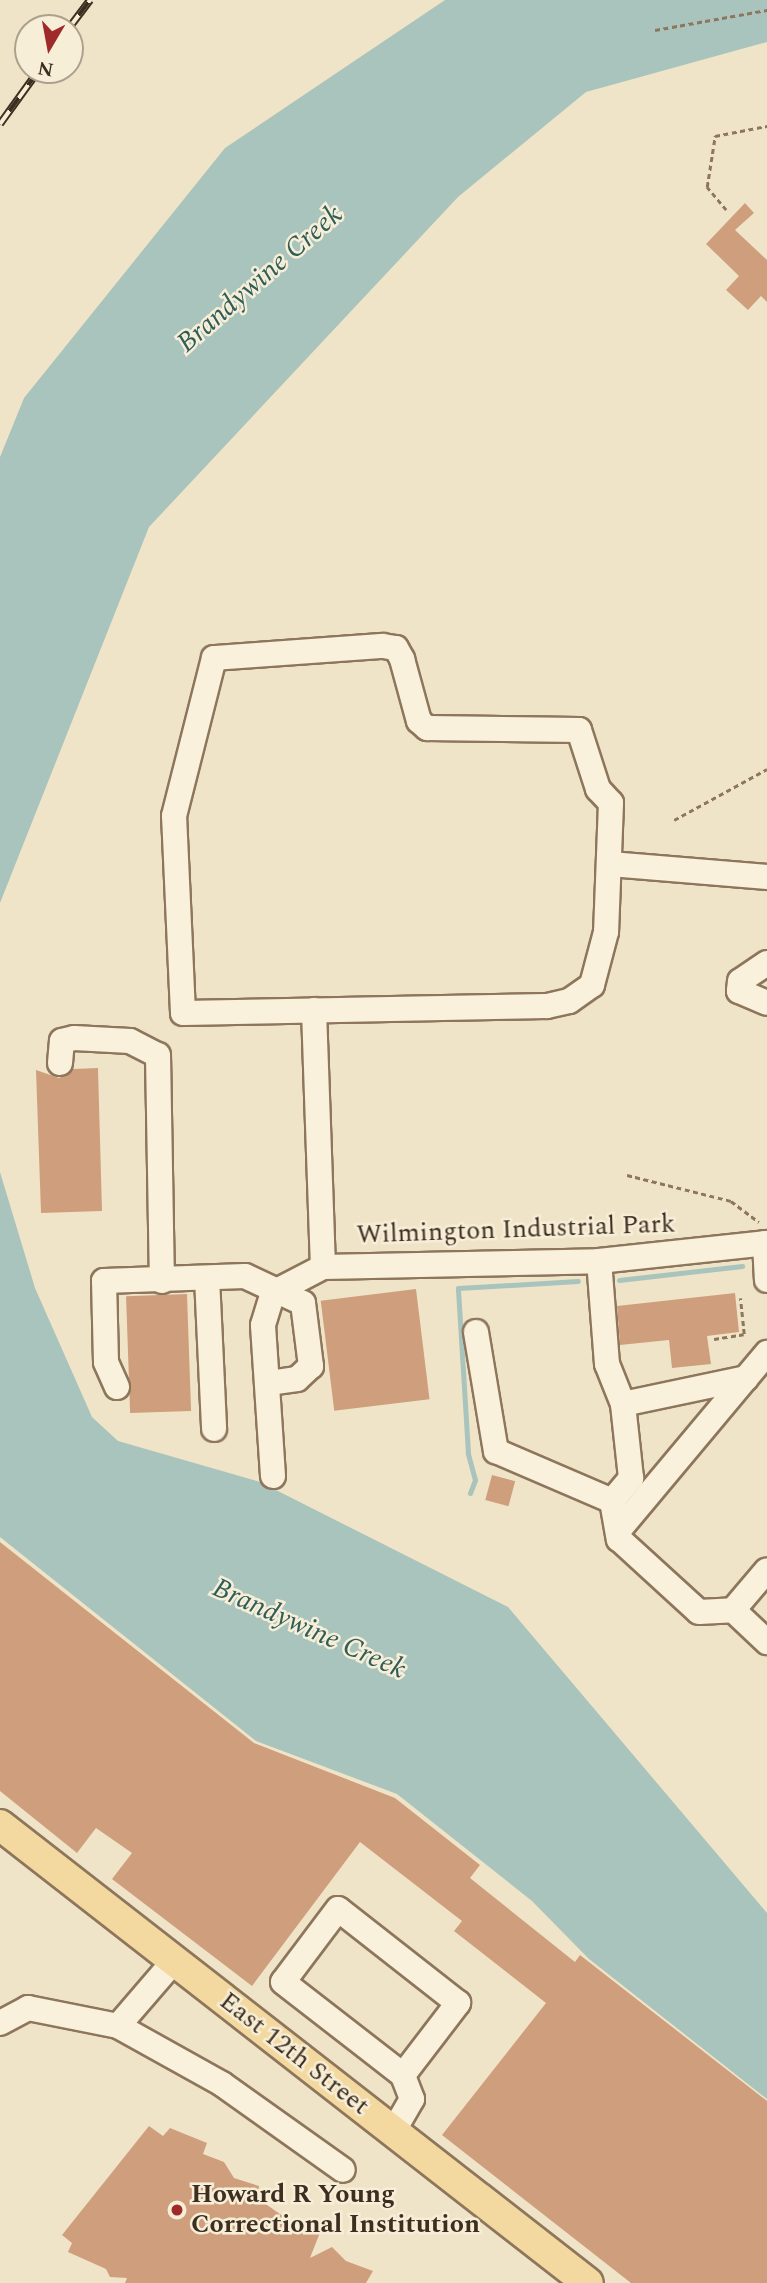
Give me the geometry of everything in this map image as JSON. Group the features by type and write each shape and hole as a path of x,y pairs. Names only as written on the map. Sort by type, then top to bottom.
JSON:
{"main road":[{"name":"East 12th Street","path":"0,1825 588,2283"}],"street":[{"path":"383,646 396,648 402,659 419,721 427,728 579,730 598,789 611,803 610,864 599,970 592,985 569,1001 183,1013 174,816 214,658 383,646"},
{"path":"610,864 767,877"},
{"path":"767,963 740,981 739,991 767,1003"},
{"path":"314,1010 323,1267"},
{"path":"60,1063 62,1041 74,1038 130,1041 158,1055 162,1281"},
{"path":"766,1240 767,1280"},
{"name":"Wilmington Industrial Park","path":"273,1293 323,1267 599,1261 766,1240"},
{"path":"599,1261 607,1364 623,1404 631,1478 612,1501"},
{"path":"117,1387 106,1362 104,1281 245,1276 273,1293 303,1303 311,1366 298,1379 268,1383"},
{"path":"207,1278 214,1429"},
{"path":"273,1293 263,1325 273,1476"},
{"path":"476,1332 496,1451 612,1501"},
{"path":"618,1531 767,1353"},
{"path":"623,1404 746,1378"},
{"path":"612,1501 619,1539 699,1612 733,1610 767,1570"},
{"path":"733,1610 767,1642"},
{"path":"393,2132 412,2099 404,2075 283,1982 338,1909 458,2003 404,2075"},
{"path":"118,2026 174,1961"},
{"path":"0,2023 28,2008 118,2026 222,2084 343,2169"}],"path":[{"path":"655,30 767,10"},
{"path":"726,210 707,187 715,136 767,126"},
{"path":"674,820 767,769"},
{"path":"626,1175 731,1200 766,1240"},
{"path":"714,1339 744,1334 740,1298"}],"water":[{"name":"Brandywine Creek","path":"445,0 767,0 767,42 586,92 458,197 149,527 0,903 0,457 24,398 225,148"},
{"name":"Brandywine Creek","path":"0,1172 35,1288 92,1417 118,1441 260,1482 508,1607 767,1913 767,2099 589,1959 532,1901 397,1794 256,1741 0,1537"}],"building":[{"path":"745,203 754,213 735,230 767,260 767,302 761,296 748,310 726,290 739,276 706,244"},
{"path":"98,1068 102,1211 41,1213 36,1070 59,1078 73,1069"},
{"path":"416,1289 430,1399 334,1411 321,1301"},
{"path":"735,1293 739,1332 707,1336 711,1364 672,1368 669,1340 620,1345 617,1306"},
{"path":"187,1294 191,1411 130,1413 126,1296"},
{"path":"492,1475 515,1481 508,1506 485,1500"},
{"path":"0,1542 254,1743 395,1798 480,1865 470,1878 575,1962 580,1955 767,2101 767,2283 631,2283 442,2135 546,2003 454,1931 462,1921 360,1842 252,1986 112,1879 132,1853 96,1828 77,1853 0,1791"},
{"name":"Howard R Young Correctional Institution","path":"149,2126 163,2136 170,2128 207,2143 203,2154 224,2162 234,2178 259,2186 257,2198 290,2221 321,2230 310,2258 332,2247 346,2261 373,2271 366,2283 125,2283 127,2278 110,2277 106,2269 68,2252 72,2243 62,2235"}],"waterway":[{"path":"619,1280 742,1266"},
{"path":"470,1493 475,1480 468,1453 458,1288 578,1281"}],"railway":[{"path":"80,14 90,0"},
{"path":"0,124 29,84"}],"place":[{"name":"Howard R Young Correctional Institution","path":"177,2210"}]}
